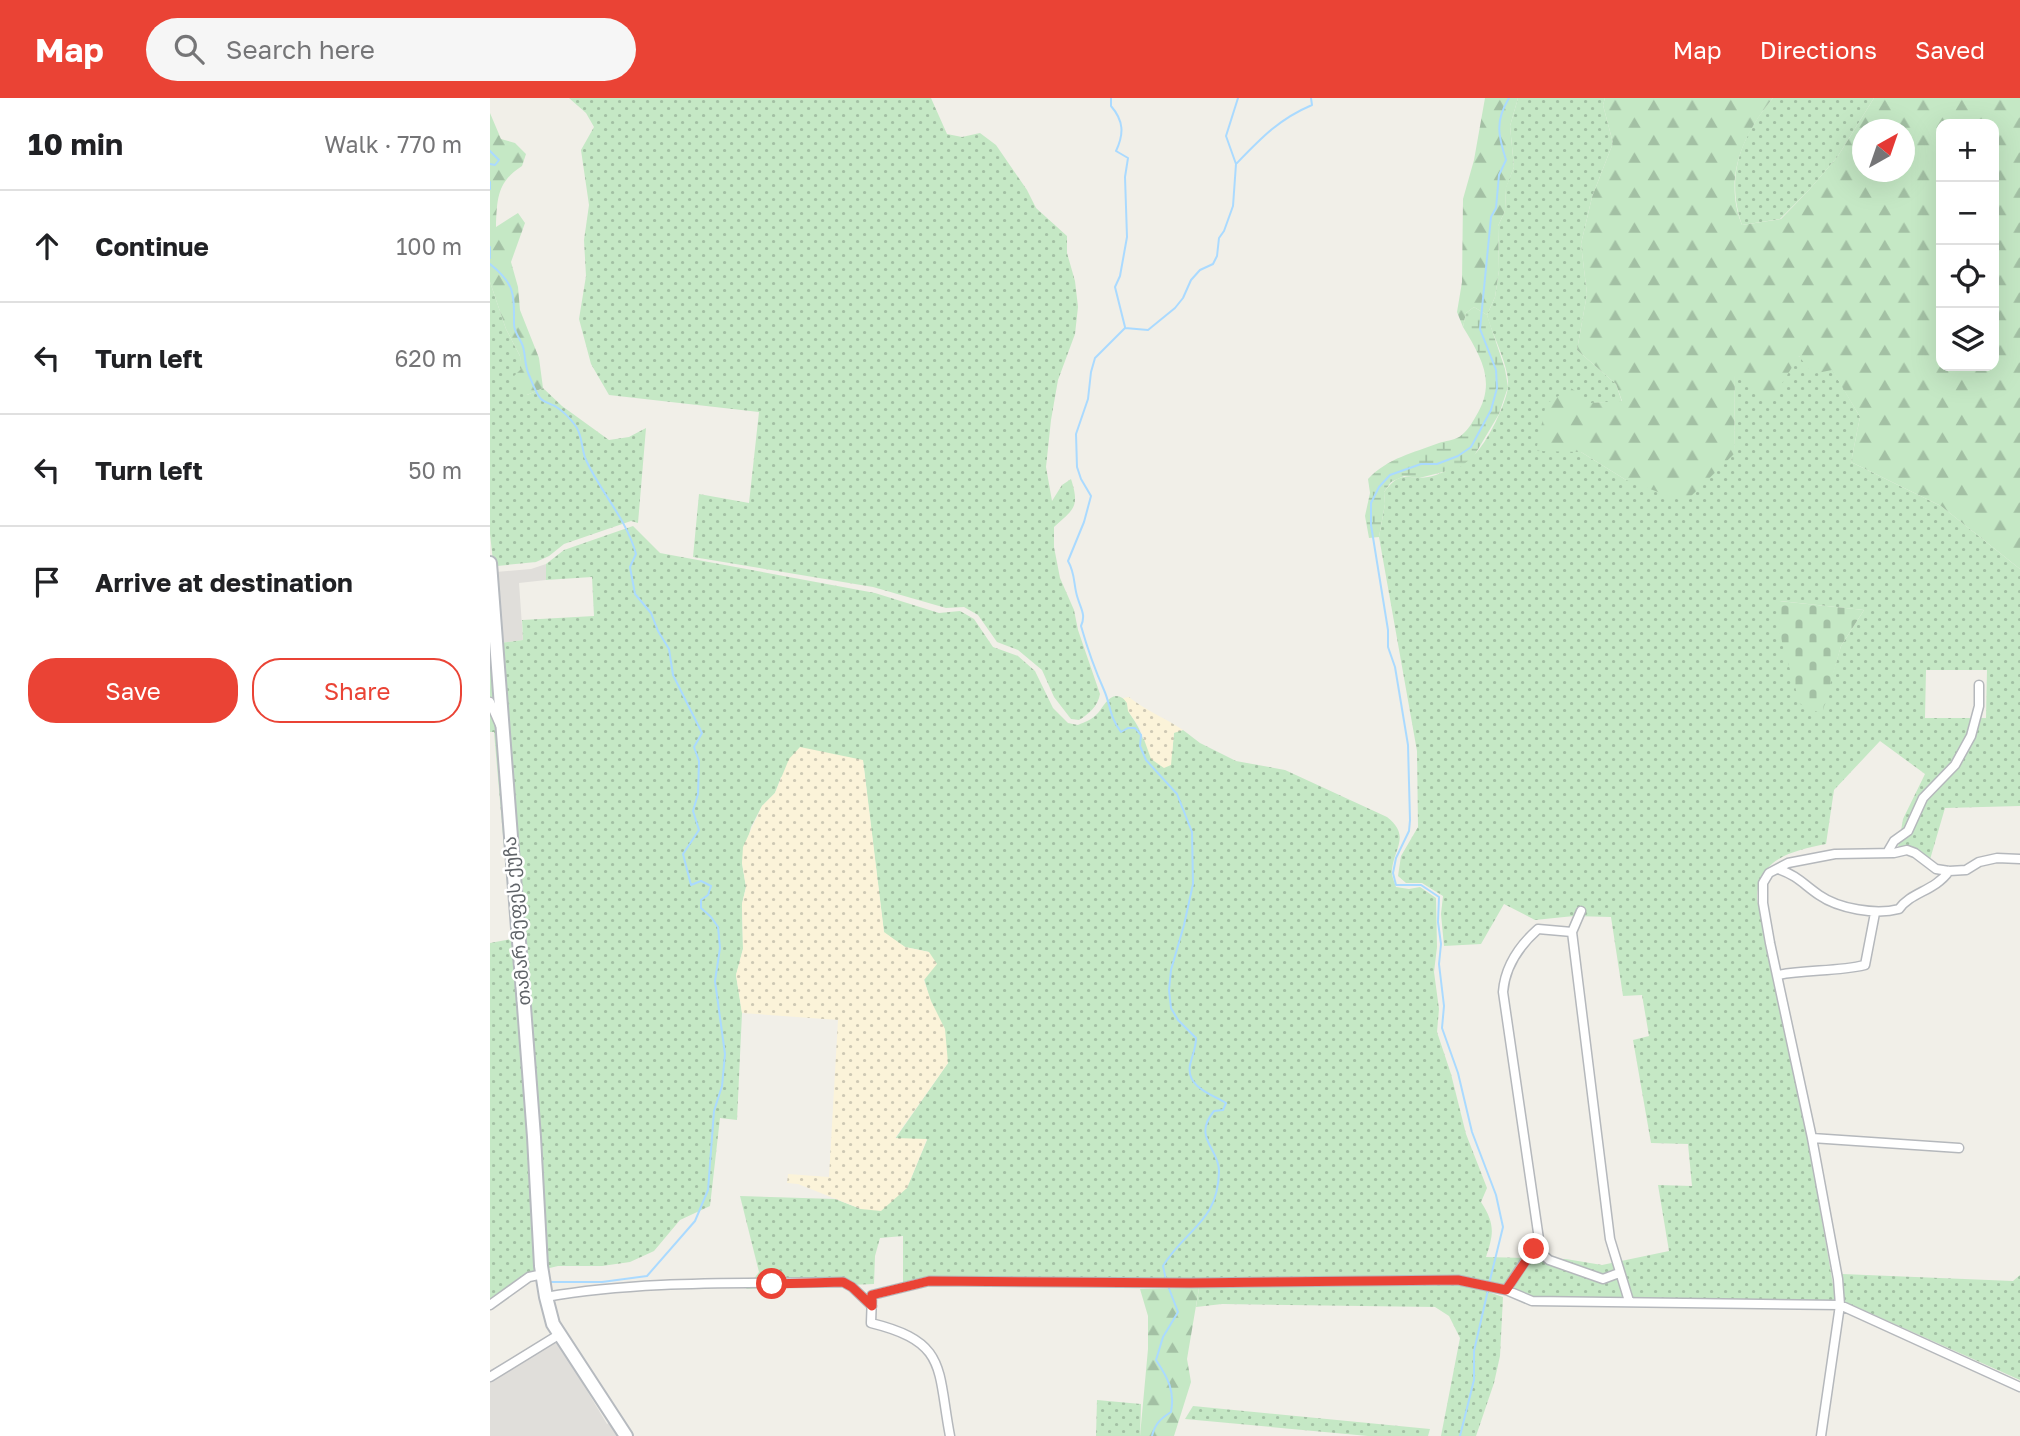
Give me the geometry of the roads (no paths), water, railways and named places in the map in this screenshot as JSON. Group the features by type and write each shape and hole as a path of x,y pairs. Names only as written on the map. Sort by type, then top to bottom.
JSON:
{"street":[{"name":"თამარ მეფეს ქუჩა","path":"490,564 544,1284 553,1324 626,1436"},
{"path":"1887,853 1894,841 1908,831 1923,798 1955,765 1971,736 1979,706 1979,685"},
{"path":"490,702 502,729"},
{"path":"1821,1436 1840,1306 1838,1279 1763,903 1763,883 1769,873 1788,863 1835,854 1907,850 1936,869 1949,871 1966,870 1979,862 1997,858 2020,859"},
{"path":"1778,869 1803,880 1832,902 1875,913 1899,909 1905,901 1941,882 1949,871"},
{"path":"1581,911 1572,932 1610,1239 1629,1301"},
{"path":"1778,975 1799,971 1846,970 1865,965 1875,913"},
{"path":"1572,932 1538,929 1524,941 1504,976 1503,992 1541,1253 1549,1260 1603,1279 1619,1273"},
{"path":"1812,1139 1959,1148"},
{"path":"1506,1290 1539,1241"},
{"path":"490,1305 529,1277 544,1284 578,1291 646,1285 843,1282 872,1306"},
{"path":"950,1436 938,1368 932,1354 915,1338 897,1329 871,1323 872,1295 929,1281 1190,1283 1458,1280 1506,1290 1532,1301 1840,1306 2020,1387"},
{"path":"490,1377 560,1334"}],"waterway":[{"path":"1111,98 1111,106 1121,128 1116,151 1128,158 1125,177 1127,237 1120,276 1115,287 1125,327"},
{"path":"1166,1280 1163,1266 1207,1214 1213,1202 1219,1171 1206,1129 1214,1111 1223,1110 1226,1103 1201,1089 1192,1079 1190,1065 1196,1038 1178,1020 1171,1008 1171,970 1193,884 1192,832 1177,794 1146,760 1140,746 1141,735 1135,728 1121,732 1114,721 1081,626 1082,612 1068,561 1091,496 1077,467 1076,434 1088,399 1095,358 1125,328 1148,330 1175,308 1200,270 1213,264 1219,238 1233,206 1236,164 1226,136 1238,98"},
{"path":"1237,163 1280,123 1312,105 1311,98"},
{"path":"1489,1284 1503,1227 1496,1195 1472,1132 1458,1073 1442,1028 1444,1006 1439,964 1439,897 1421,885 1396,885 1393,873 1396,858 1409,831 1408,745 1395,667 1388,647 1388,630 1371,525 1371,503 1379,487 1390,475 1421,464 1437,464 1458,456 1471,447 1491,410 1497,388 1496,370 1480,329 1491,217 1496,208 1499,175 1506,160 1500,135 1500,121 1509,98"},
{"path":"490,151 499,160 495,165 490,164"},
{"path":"490,182 490,189"},
{"path":"490,247 490,258"},
{"path":"490,264 509,284 514,304 515,330 536,391 541,399 561,410 575,425 586,460 632,541 636,554 630,567 635,594 651,613 669,649 673,675 702,733 694,747 699,761 698,794 693,811 699,830 683,854 691,885 701,881 711,886 708,895 701,900 701,908 718,927 720,948 715,981 725,1054 722,1086 714,1111 708,1190 695,1221 647,1276 602,1282 550,1282"},
{"path":"1152,1436 1158,1422 1171,1412 1172,1404 1169,1385 1156,1360 1163,1337 1178,1312 1168,1286"},
{"path":"1460,1436 1474,1380 1474,1351 1488,1290"}]}
